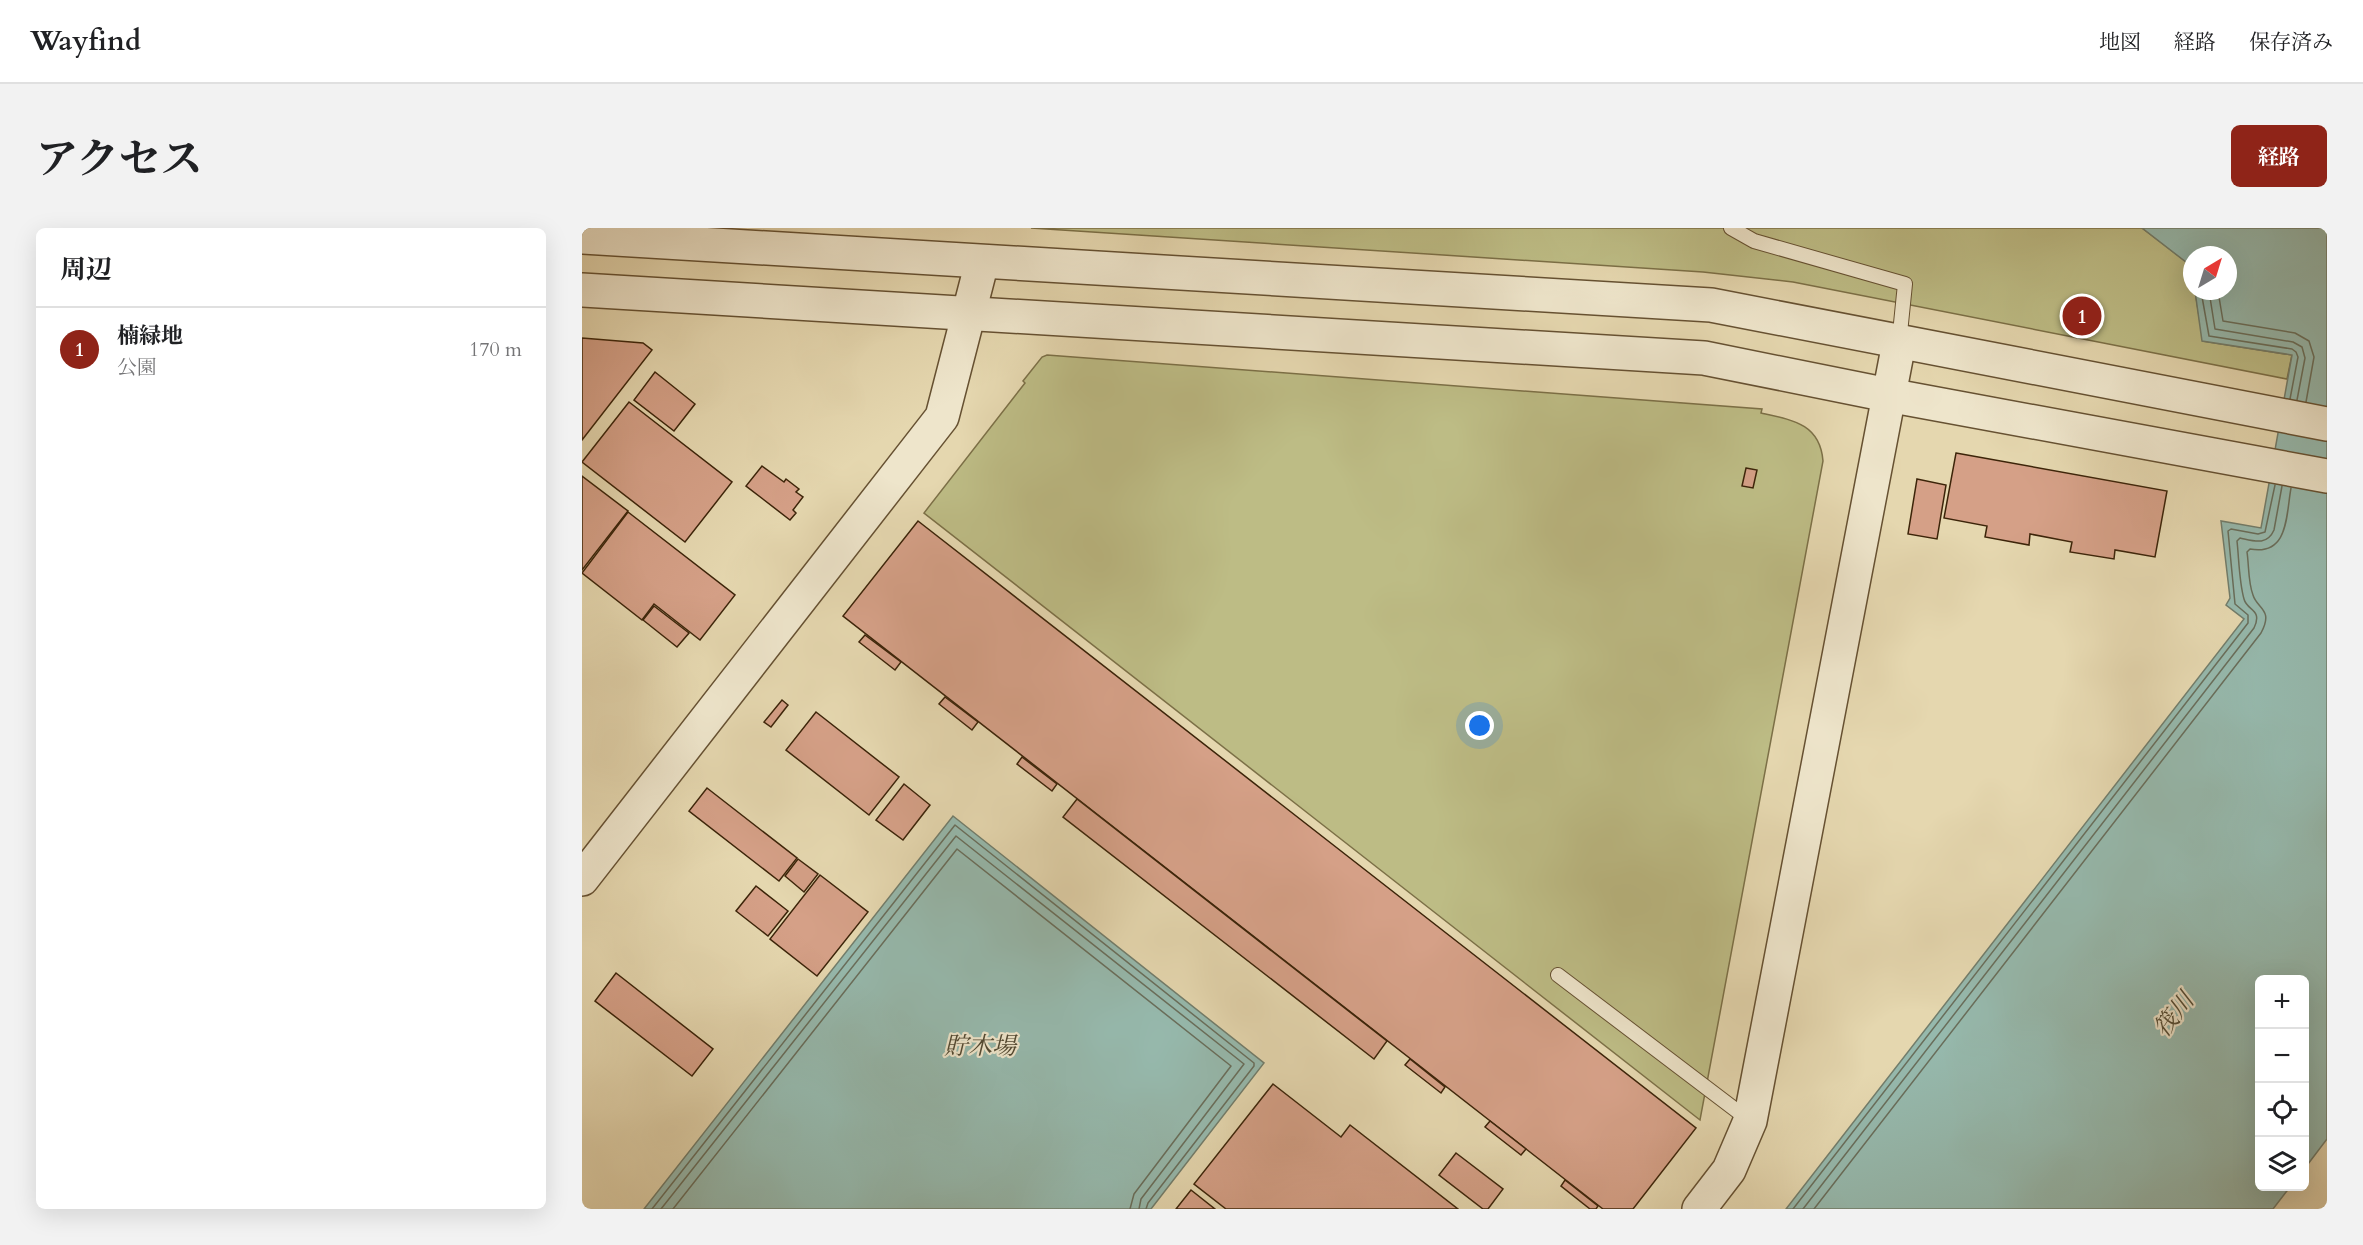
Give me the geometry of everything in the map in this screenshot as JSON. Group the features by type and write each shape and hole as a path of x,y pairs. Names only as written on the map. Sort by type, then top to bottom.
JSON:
{"street":[{"path":"582,237 1710,305 2327,424"},
{"path":"582,879 942,417 982,262"},
{"path":"582,290 1704,358 1888,395 2327,476"},
{"path":"1699,1209 1729,1170 1750,1121 1899,342"}],"lane":[{"path":"1731,228 1754,241 1905,284 1899,342"},
{"path":"1558,975 1750,1121"}],"shaded area":[{"path":"1031,228 2142,228 2183,259 2183,300 2196,300 2203,341 2292,355 2287,379 1793,282 1703,272"},
{"path":"1047,355 1762,409 1761,413 1784,418 1811,431 1821,449 1823,461 1700,1120 924,513 1025,383 1023,381 1042,357"}],"water":[{"name":"筏川","path":"2142,228 2327,228 2327,1139 2309,1163 2309,975 2255,975 2255,1191 2287,1191 2273,1209 1786,1209 2244,619 2226,605 2230,598 2221,521 2261,528 2292,355 2202,341 2196,300 2237,300 2237,246 2183,246 2183,260"},
{"name":"貯木場","path":"953,816 1264,1063 1151,1209 644,1209"}],"building":[{"path":"582,338 643,343 652,350 582,440"},
{"path":"655,372 695,404 674,431 634,400"},
{"path":"629,402 732,482 685,542 582,462"},
{"path":"1956,453 2167,491 2155,557 2115,550 2114,559 2070,552 2072,542 2030,534 2029,545 1985,537 1987,526 1944,518"},
{"path":"762,466 784,482 786,479 799,489 796,492 803,497 793,510 796,513 790,520 746,486"},
{"path":"1746,468 1757,470 1753,488 1742,486"},
{"path":"582,476 628,511 582,570"},
{"path":"1917,479 1946,485 1937,539 1908,534"},
{"path":"628,512 735,595 700,640 654,604 642,620 582,573"},
{"path":"918,521 1696,1128 1633,1209 1603,1209 843,616"},
{"path":"654,606 689,633 677,647 643,620"},
{"path":"865,635 901,662 895,670 859,642"},
{"path":"945,697 978,722 972,730 939,704"},
{"path":"782,700 788,705 771,727 764,722"},
{"path":"816,712 899,777 869,815 786,750"},
{"path":"1022,757 1057,784 1052,791 1017,764"},
{"path":"904,784 930,805 903,840 876,820"},
{"path":"707,788 797,858 779,881 689,811"},
{"path":"1077,799 1387,1041 1374,1059 1063,817"},
{"path":"798,859 818,874 804,892 785,876"},
{"path":"820,875 868,912 817,976 770,939"},
{"path":"756,886 788,911 768,936 736,911"},
{"path":"616,973 713,1049 692,1076 595,1001"},
{"path":"1410,1059 1445,1087 1441,1093 1405,1065"},
{"path":"1273,1084 1341,1137 1350,1125 1458,1209 1226,1209 1194,1184"},
{"path":"1490,1121 1526,1149 1521,1155 1485,1127"},
{"path":"1456,1153 1503,1189 1488,1209 1483,1209 1439,1175"},
{"path":"1565,1180 1598,1206 1596,1209 1590,1209 1561,1186"},
{"path":"1191,1190 1215,1209 1176,1209"}],"place":[{"name":"楠緑地","path":"2082,316"}]}
